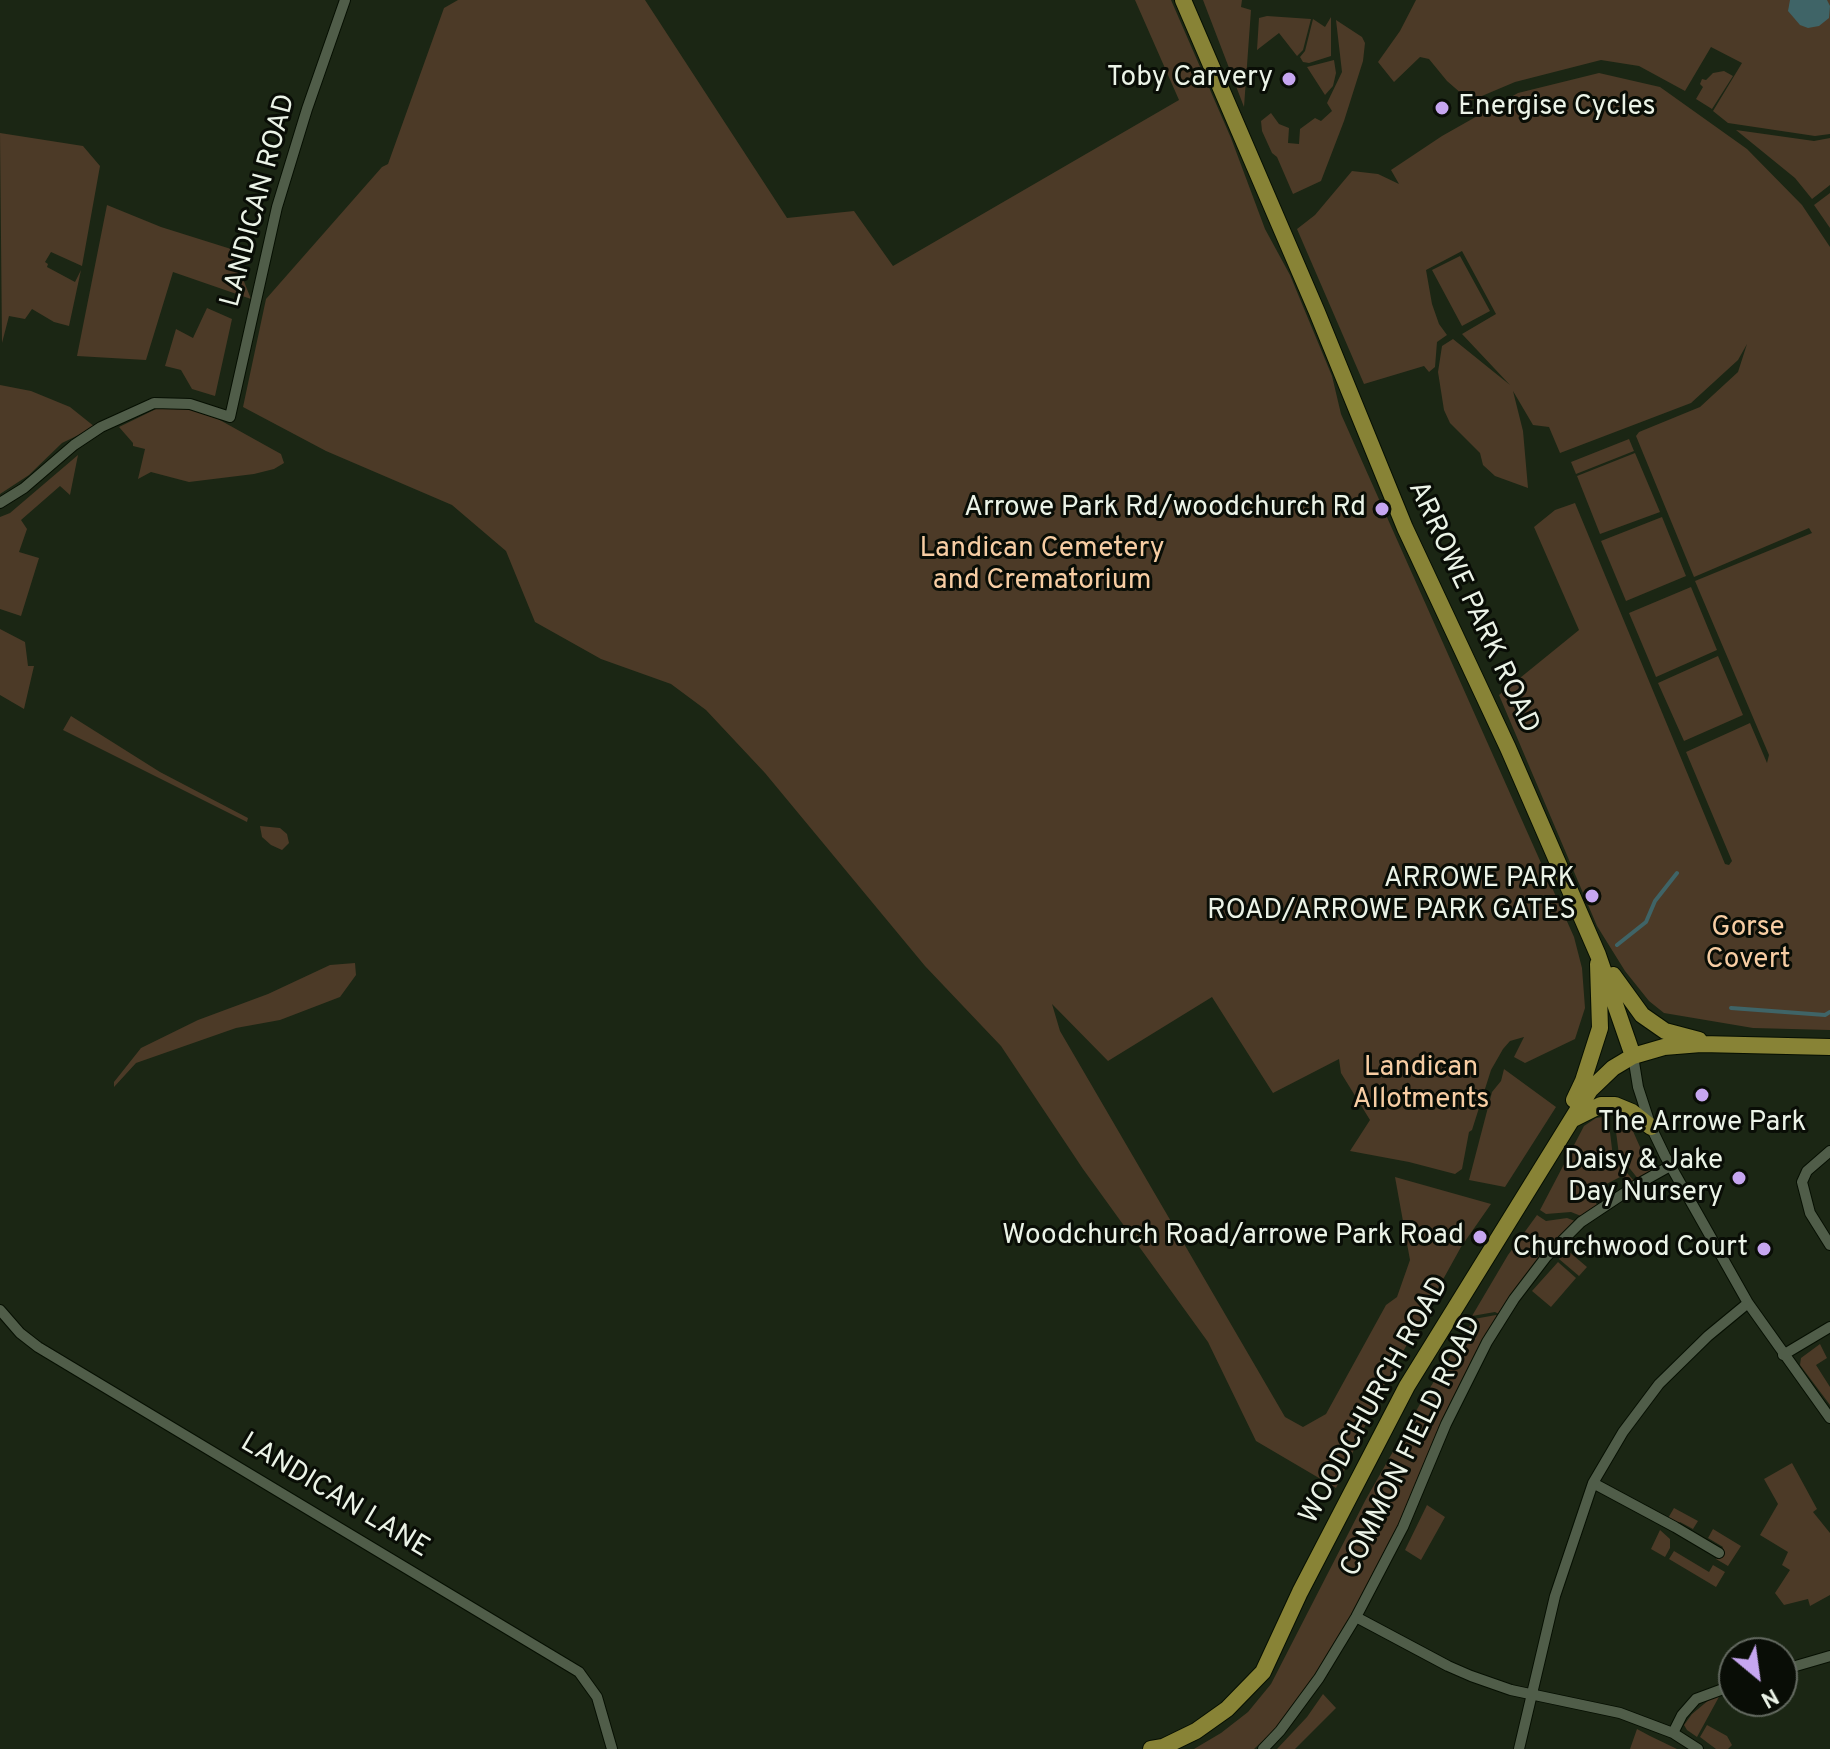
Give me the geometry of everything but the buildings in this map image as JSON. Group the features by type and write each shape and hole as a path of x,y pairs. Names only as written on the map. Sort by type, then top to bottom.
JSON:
{"main road":[{"name":"ARROWE PARK ROAD","path":"1183,0 1317,312 1405,528 1508,748 1598,955 1633,1056"},
{"path":"1598,955 1642,1015 1665,1031 1714,1044"},
{"path":"1541,1171 1583,1081 1600,1028 1598,955"},
{"path":"1633,1056 1664,1047 1714,1044 1830,1047"},
{"name":"WOODCHURCH ROAD","path":"1151,1749 1163,1747 1196,1731 1227,1709 1263,1672 1300,1592 1407,1386 1590,1090 1613,1068 1633,1056"},
{"path":"1572,1120 1601,1105 1615,1105 1632,1112 1651,1127"}],"street":[{"name":"LANDICAN ROAD","path":"0,503 24,488 74,445 101,427 154,403 190,404 230,417 277,207 345,0"},
{"path":"1633,1056 1637,1082 1651,1127 1748,1303 1830,1418"},
{"path":"1830,1151 1807,1171 1802,1182 1810,1213 1830,1245"},
{"name":"COMMON FIELD ROAD","path":"1263,1749 1319,1678 1356,1617 1403,1527 1446,1424 1487,1342 1514,1299 1546,1257 1581,1222 1672,1165"},
{"path":"1519,1749 1555,1596 1593,1483 1623,1432 1659,1384 1708,1336 1748,1303"},
{"name":"LANDICAN LANE","path":"0,1310 20,1333 38,1347 579,1672 597,1697 612,1749"},
{"path":"1783,1355 1830,1327"},
{"path":"1593,1483 1719,1553"},
{"path":"1356,1617 1448,1666 1511,1690 1620,1713 1673,1733 1698,1749"},
{"path":"1798,1665 1830,1656"},
{"path":"1673,1733 1682,1715 1696,1699 1718,1691"}],"green space":[{"name":"Landican Cemetery and Crematorium","path":"458,0 645,0 787,218 854,211 893,266 1179,100 1135,0 1171,0 1231,138 1265,229 1290,275 1332,376 1341,414 1574,937 1582,968 1585,1008 1575,1039 1525,1063 1514,1057 1524,1037 1510,1041 1491,1070 1469,1132 1462,1169 1455,1174 1350,1151 1370,1120 1341,1073 1339,1059 1273,1093 1212,997 1108,1061 1052,1004 1060,1031 1285,1417 1303,1427 1326,1414 1386,1305 1397,1297 1410,1260 1395,1177 1491,1204 1461,1247 1384,1386 1336,1488 1256,1441 1208,1342 1083,1169 1001,1046 925,966 765,773 706,710 671,684 601,659 535,622 506,551 452,505 326,451 243,407 266,299 382,167 388,164 444,8"},
{"path":"1203,0 1242,0 1241,7 1251,10 1244,107"},
{"path":"1416,0 1830,0 1830,134 1815,136 1728,123 1713,111 1742,63 1711,47 1685,91 1639,66 1601,60 1515,82 1470,101 1447,81 1429,59 1420,57 1394,82 1378,62 1400,31"},
{"path":"1331,17 1331,56 1303,62 1300,57 1305,51 1313,19 1325,27"},
{"path":"1259,18 1311,19 1303,50 1297,56 1279,33 1257,50"},
{"path":"1336,20 1362,37 1365,43 1363,61 1321,181 1293,194 1262,131 1261,121 1271,113 1279,124 1289,128 1288,143 1299,144 1300,129 1315,118 1321,121 1332,111 1327,103 1342,72"},
{"path":"1334,60 1336,73 1333,86 1325,95 1307,67"},
{"path":"1724,71 1733,76 1712,109 1696,99 1703,87 1700,84 1702,79 1706,80 1713,73"},
{"name":"Gorse Covert","path":"1599,73 1660,87 1747,149 1802,205 1830,247 1830,1030 1753,1028 1664,1013 1649,1001 1625,971 1597,926 1499,695 1579,630 1534,527 1555,510 1575,503 1725,864 1729,865 1732,861 1686,752 1750,723 1767,763 1769,755 1695,581 1812,533 1809,528 1694,577 1636,436 1639,432 1700,407 1738,372 1747,344 1738,360 1691,403 1560,453 1549,427 1533,425 1513,391 1523,431 1528,488 1495,476 1483,465 1480,453 1450,423 1444,410 1438,372 1442,346 1453,339 1510,385 1462,334 1496,314 1462,251 1426,270 1432,304 1439,324 1447,335 1437,342 1435,367 1429,372 1424,366 1364,384 1297,229 1315,215 1352,171 1378,174 1399,184 1391,170 1442,136 1518,93"},
{"path":"1736,130 1814,141 1830,138 1830,185 1812,199 1795,178"},
{"path":"0,133 83,146 100,166 82,266 51,252 45,262 47,267 75,282 81,270 69,326 54,322 32,309 25,319 9,316 2,343"},
{"path":"1830,193 1830,228 1814,205"},
{"path":"107,205 161,227 231,249 251,299 173,272 146,360 77,356"},
{"path":"1460,256 1490,311 1462,326 1432,270"},
{"path":"207,308 232,319 215,396 192,389 181,370 165,366 176,329 193,338"},
{"path":"0,385 31,391 70,407 95,427 62,443 29,475 0,494"},
{"path":"156,409 189,409 218,419 281,454 284,463 254,474 189,482 151,472 138,479 145,449 133,446 119,427"},
{"path":"1629,439 1634,451 1576,474 1571,462"},
{"path":"1635,453 1660,512 1600,534 1577,476"},
{"path":"78,455 70,495 60,486 21,520 27,529 19,552 39,558 21,616 0,609 0,517 10,513"},
{"path":"1662,517 1686,576 1626,601 1601,541"},
{"path":"1691,587 1717,650 1656,677 1629,613"},
{"path":"0,629 25,642 28,666 34,666 24,709 0,695"},
{"path":"1718,656 1743,715 1684,741 1658,683"},
{"path":"71,716 160,772 248,818 247,822 63,730"},
{"path":"260,826 280,828 287,834 289,843 282,850 271,845 262,837"},
{"path":"355,963 356,975 340,997 280,1020 236,1028 136,1063 114,1087 114,1082 141,1048 198,1020 268,994 330,965"},
{"path":"1504,1069 1556,1107 1505,1187 1469,1180 1492,1092 1501,1081"},
{"path":"1608,1116 1613,1157 1635,1182 1628,1186 1622,1176 1591,1192 1597,1205 1581,1216 1571,1212 1546,1214 1540,1210 1584,1126 1596,1118"},
{"path":"1614,1116 1626,1121 1632,1129 1652,1174 1639,1180 1619,1155"},
{"path":"1537,1215 1546,1221 1567,1218 1575,1221 1533,1267 1499,1314 1472,1316 1508,1255"},
{"path":"1567,1250 1587,1267 1579,1276 1559,1259"},
{"path":"1558,1262 1576,1278 1551,1307 1532,1291"},
{"path":"1496,1315 1500,1318 1362,1602 1305,1694 1285,1720 1254,1749 1194,1749 1248,1712 1271,1684 1366,1499 1424,1397 1474,1319"},
{"path":"1820,1344 1827,1358 1816,1365 1830,1387 1830,1405 1800,1365 1801,1358"},
{"path":"1792,1463 1817,1509 1813,1512 1830,1533 1830,1595 1810,1606 1808,1599 1784,1605 1775,1593 1790,1570 1782,1565 1788,1552 1760,1535 1778,1504 1764,1479"},
{"path":"1427,1505 1445,1517 1421,1560 1405,1550"},
{"path":"1674,1508 1698,1521 1693,1529 1680,1522 1675,1531 1664,1525"},
{"path":"1713,1529 1741,1546 1728,1566 1716,1559 1723,1547 1708,1538"},
{"path":"1660,1530 1670,1539 1670,1548 1665,1557 1651,1549"},
{"path":"1674,1551 1709,1572 1713,1565 1725,1572 1716,1587 1669,1559"},
{"path":"1323,1694 1336,1708 1295,1749 1277,1749 1307,1717"},
{"path":"1718,1696 1697,1737 1684,1725 1710,1699"},
{"path":"1707,1725 1727,1736 1732,1745 1728,1749 1716,1749 1700,1737"},
{"path":"1637,1729 1650,1736 1677,1749 1630,1749"}],"water":[{"path":"1790,0 1827,0 1829,18 1819,26 1808,28 1800,25 1788,11"}],"waterway":[{"path":"1617,945 1646,922 1655,901 1677,873"},
{"path":"1731,1008 1825,1015 1830,1012"}],"place":[{"name":"Toby Carvery","path":"1289,79"},
{"name":"Energise Cycles","path":"1442,108"},
{"name":"Arrowe Park Rd/woodchurch Rd","path":"1382,509"},
{"name":"ARROWE PARK ROAD/ARROWE PARK GATES","path":"1592,896"},
{"name":"The Arrowe Park","path":"1702,1095"},
{"name":"Daisy & Jake Day Nursery","path":"1739,1178"},
{"name":"Woodchurch Road/arrowe Park Road","path":"1480,1237"},
{"name":"Churchwood Court","path":"1764,1249"}],"park label":[{"name":"Landican Allotments","path":"1421,1085"}]}
